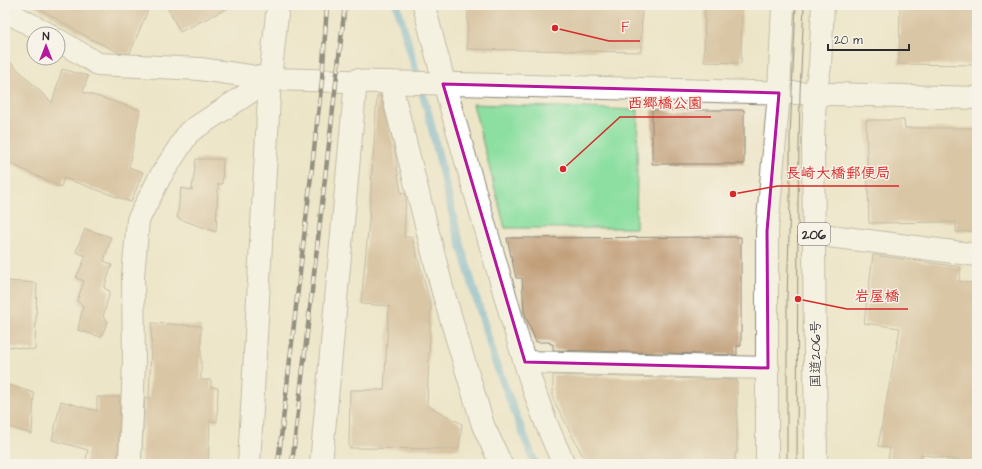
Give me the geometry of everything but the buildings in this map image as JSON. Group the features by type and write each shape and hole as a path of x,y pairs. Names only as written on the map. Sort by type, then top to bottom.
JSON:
{"main road":[{"path":"249,464 270,79 278,5"},
{"path":"424,5 441,84 525,362 548,430 564,464"},
{"path":"768,464 767,231 779,93 782,5"},
{"name":"国道206号","path":"816,464 814,234 815,94 820,66 823,5"},
{"path":"5,14 12,15 33,26"},
{"path":"66,45 98,64 200,70 270,79 356,80 441,84 977,98"},
{"path":"128,464 130,460 134,363 132,276 138,220 160,177 189,132 270,79"},
{"path":"321,464 356,80"},
{"path":"396,82 443,292 483,425 501,464"},
{"path":"814,234 977,255"},
{"path":"525,362 768,368"}],"highlighted area":[{"path":"443,84 779,93 767,231 768,368 525,362"}],"green space":[{"path":"473,104 638,110 636,228 505,228"}],"waterway":[{"path":"397,5 428,112 456,229 495,361 535,464"}],"tram line":[{"path":"787,464 787,298 790,202 790,136 796,5"},
{"path":"797,464 798,203 800,93 804,5"}],"railway":[{"path":"278,464 322,80 327,5"},
{"path":"292,464 345,5"}],"place":[{"name":"Ｆ","path":"555,28"},
{"name":"西郷橋公園","path":"563,169"},
{"name":"長崎大橋郵便局","path":"733,194"},
{"name":"岩屋橋","path":"798,299"}]}
